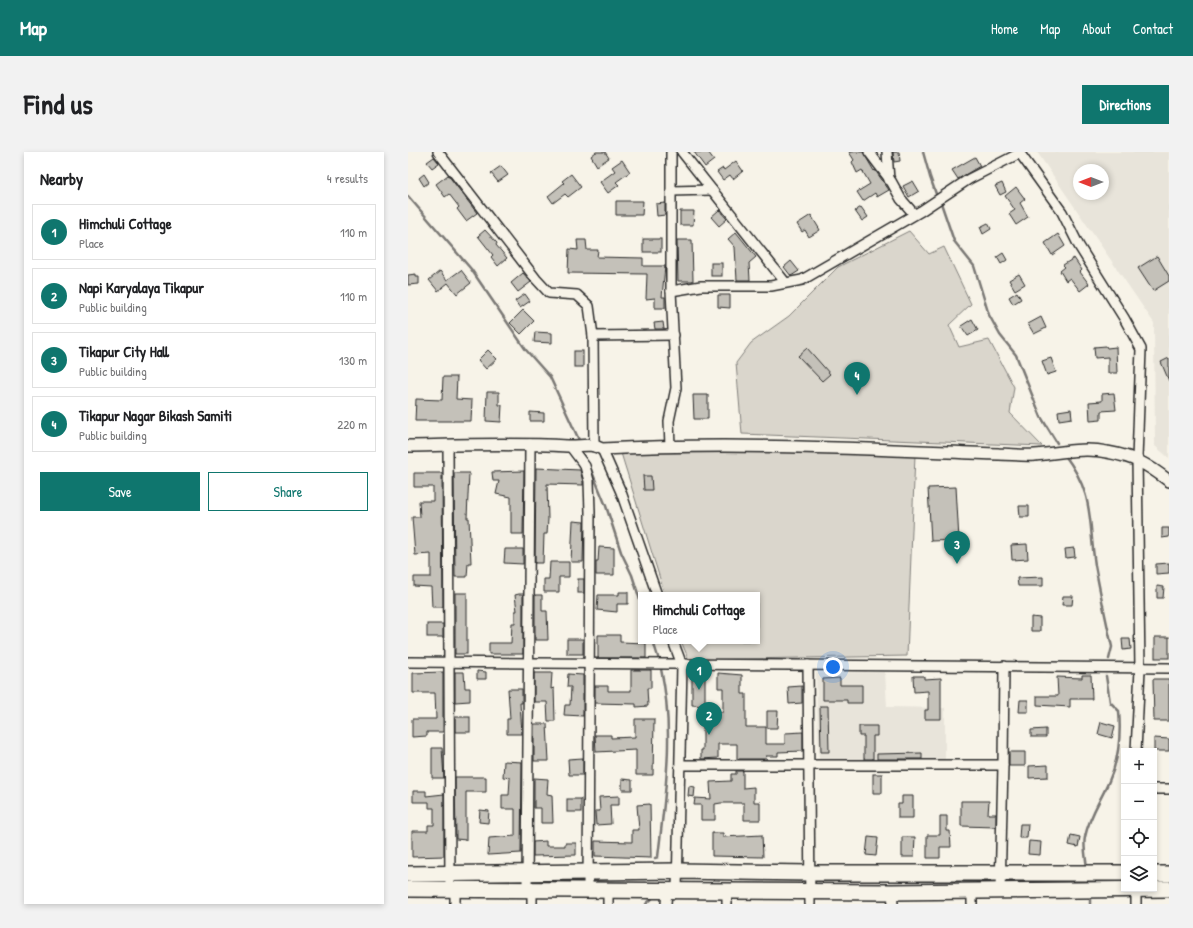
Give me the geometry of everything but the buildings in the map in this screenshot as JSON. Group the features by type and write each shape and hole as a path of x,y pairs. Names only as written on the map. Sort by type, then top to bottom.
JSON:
{"main road":[{"path":"408,874 678,871 810,873 1121,873"},
{"path":"1157,874 1169,874"},
{"path":"408,889 453,894 530,894 588,890 608,897 645,890 727,898 972,898 1000,891 1121,889"},
{"path":"1157,889 1169,889"}],"street":[{"path":"438,152 536,279 549,293 577,295 589,306 593,336 598,447 621,492 656,592"},
{"path":"670,446 669,420 676,388 671,291 671,152"},
{"path":"682,152 785,282"},
{"path":"869,152 901,199 914,214"},
{"path":"887,152 889,180"},
{"path":"671,291 701,286 771,286 785,282 802,280 914,214 969,179 1019,152 1062,212 1079,246 1124,318 1141,349 1137,459 1140,669 1136,748"},
{"path":"671,192 712,190"},
{"path":"593,336 674,335"},
{"path":"408,446 530,444 598,447 807,446 1034,455 1086,449 1106,451 1137,459 1153,468 1169,481"},
{"path":"530,444 527,872 530,894"},
{"path":"448,445 450,874 453,894"},
{"path":"570,446 585,466 589,481 588,890"},
{"path":"668,893 678,871 681,764 682,665 674,644"},
{"path":"408,662 1004,666 1140,669 1169,668"},
{"path":"808,665 810,898"},
{"path":"1000,891 1004,666"},
{"path":"681,764 809,766 1003,766"},
{"path":"1157,789 1169,789"},
{"path":"1136,892 1136,904"}],"shaded area":[{"path":"1037,152 1169,152 1169,458 1155,446 1154,323"},
{"path":"909,231 929,254 944,247 971,304 949,325 959,347 989,340 1014,387 1010,413 1042,446 742,434 736,363 751,343 789,316 838,267"},
{"path":"838,452 915,455 907,656 689,660 682,644 760,644 760,592 664,592 621,453"},
{"path":"885,672 887,707 945,708 945,761 819,762 816,673"}],"waterway":[{"path":"923,152 936,194"},
{"path":"408,196 471,269 526,350 550,377 579,440"},
{"path":"941,203 954,241 974,266 989,315 1000,335 1016,355 1041,417 1057,443"},
{"path":"582,453 586,461"},
{"path":"1064,454 1081,482 1086,495 1095,565 1112,647 1109,659"},
{"path":"590,467 638,594"},
{"path":"654,644 658,657"},
{"path":"655,858 658,857 666,787 668,739 665,692 661,669"},
{"path":"1087,868 1084,844 1085,837 1092,815 1106,788 1115,764 1120,729 1119,711 1110,702 1106,676"},
{"path":"1090,896 1090,904"},
{"path":"646,904 654,897"}],"place":[{"name":"Tikapur Nagar Bikash Samiti","path":"857,395"},
{"name":"Tikapur City Hall","path":"957,564"},
{"name":"Himchuli Cottage","path":"699,690"},
{"name":"Napi Karyalaya Tikapur","path":"709,735"}]}
